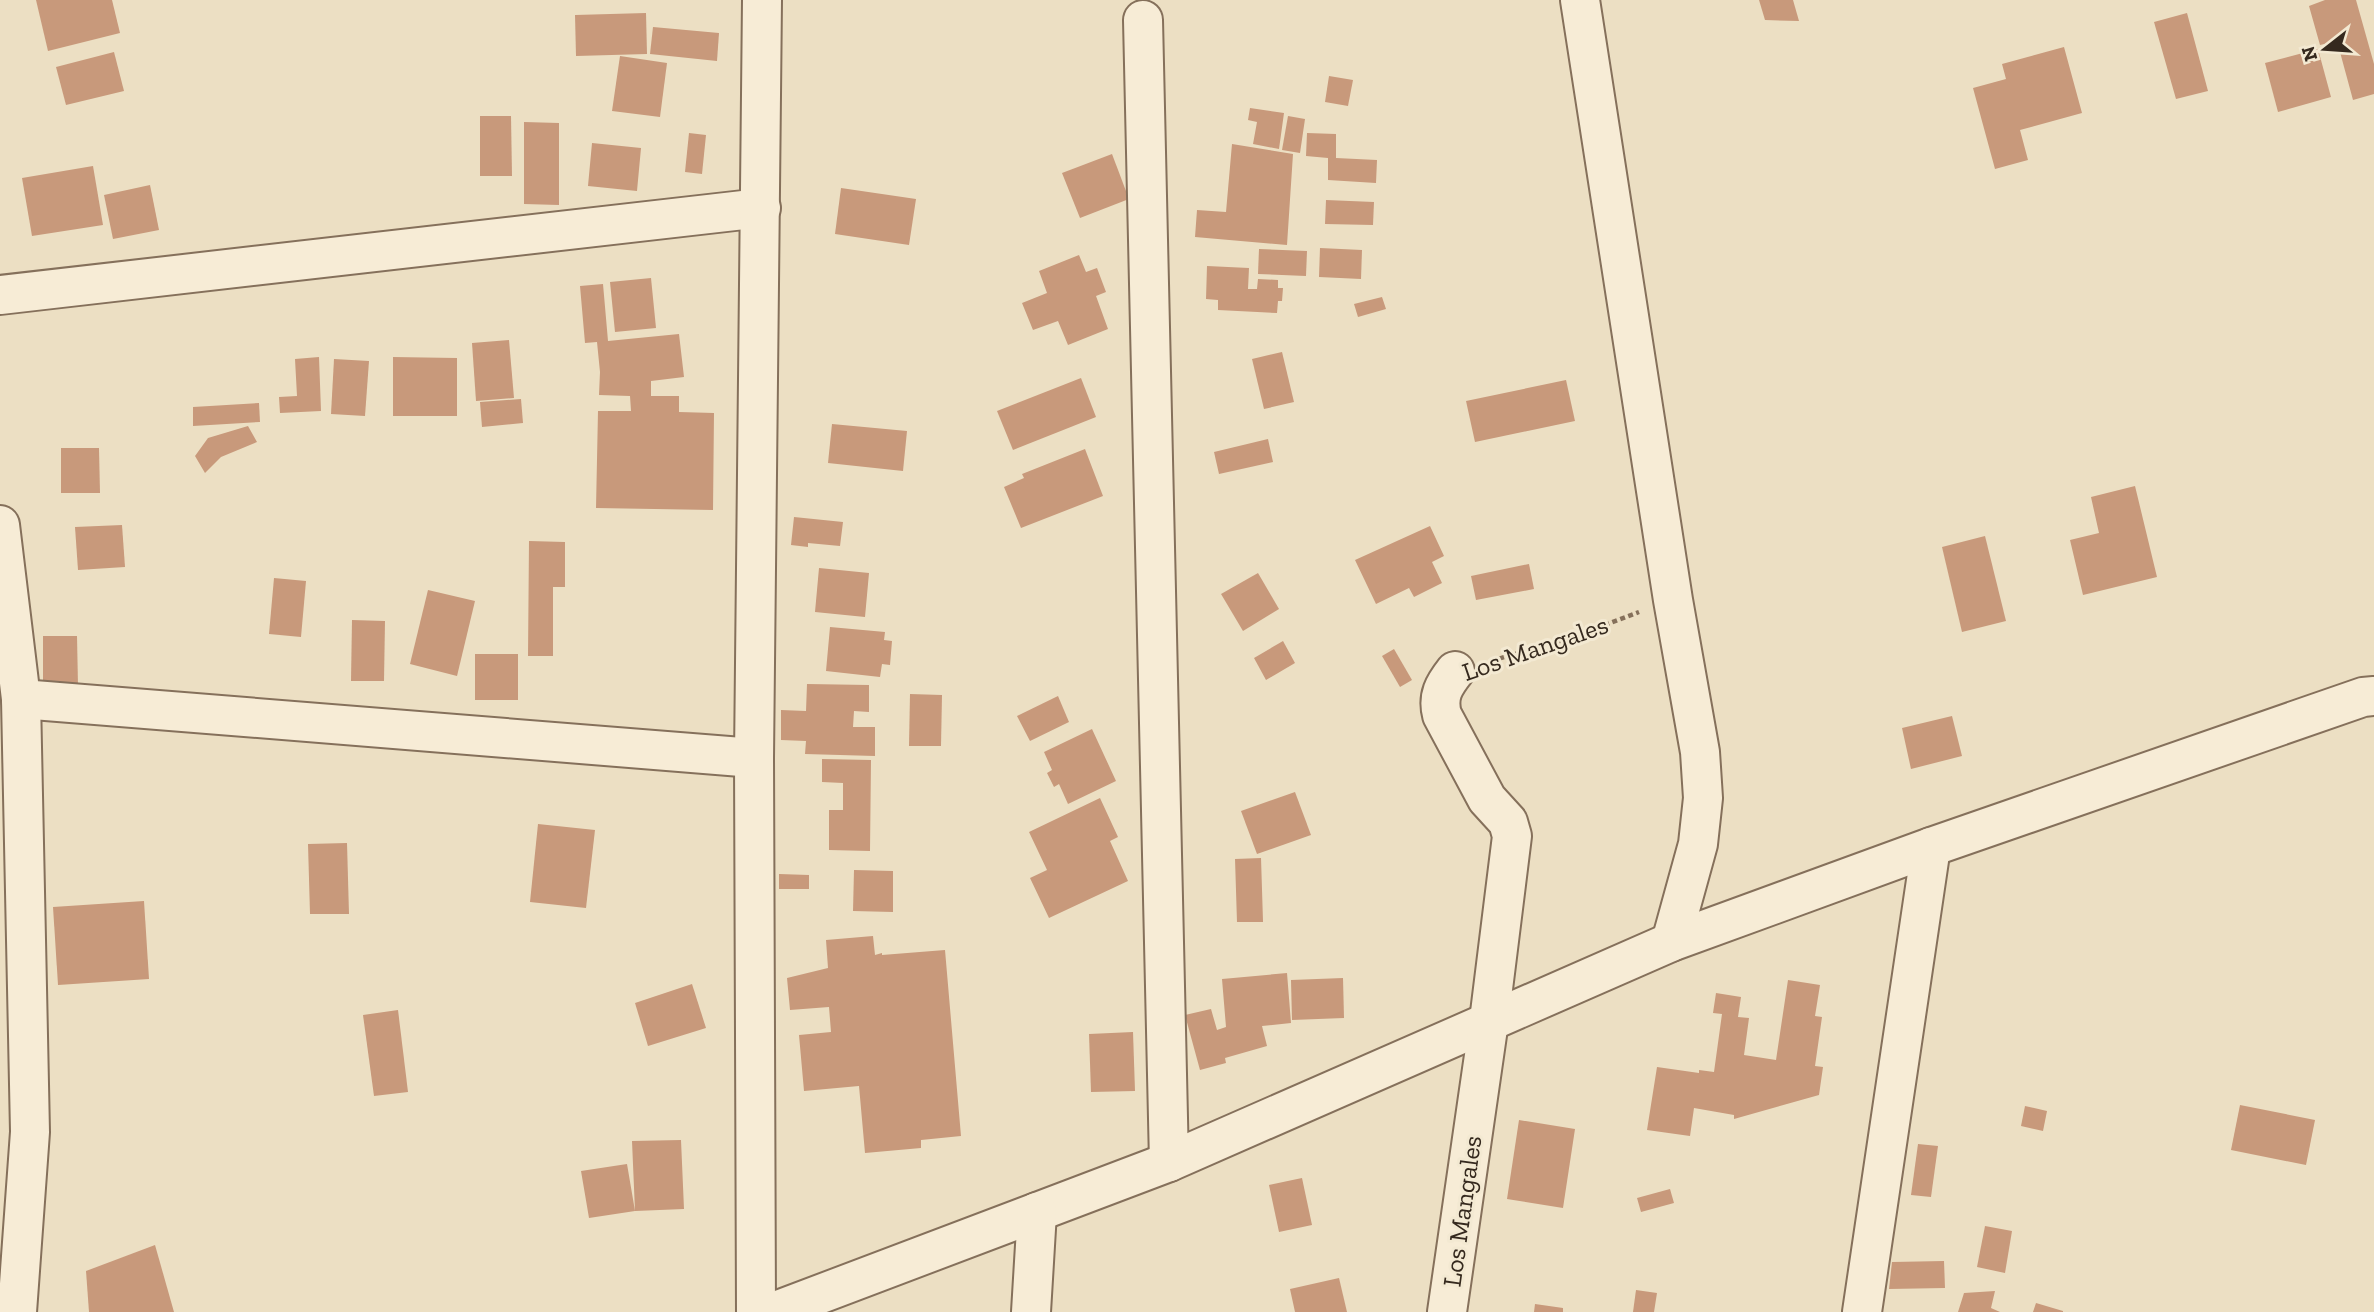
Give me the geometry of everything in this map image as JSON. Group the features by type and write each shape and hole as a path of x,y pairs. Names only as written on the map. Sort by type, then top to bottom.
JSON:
{"street":[{"path":"756,1312 754,758 762,0"},
{"path":"1580,0 1672,600 1700,752 1703,798 1698,844 1671,942"},
{"path":"1143,20 1169,1162"},
{"path":"0,295 761,208"},
{"path":"0,525 21,699 30,1132 18,1312"},
{"name":"Los Mangales","path":"1447,1312 1489,1021 1512,836 1508,822 1487,799 1441,715 1441,693 1455,671"},
{"path":"773,1312 1169,1162 1671,942 1931,847 2363,697 2374,696"},
{"path":"21,699 754,758"},
{"path":"1862,1312 1931,847"},
{"path":"1031,1312 1037,1212"}],"path":[{"name":"Los Mangales","path":"1455,671 1573,637 1672,600"}],"building":[{"path":"36,0 112,0 120,33 48,51"},
{"path":"1759,0 1793,0 1799,21 1765,20"},
{"path":"2325,0 2356,0 2374,64 2374,94 2353,100 2337,41 2320,45 2309,6"},
{"path":"646,13 647,54 576,56 575,15"},
{"path":"2187,13 2208,91 2176,99 2154,22"},
{"path":"653,27 719,33 717,61 650,54"},
{"path":"2064,47 2082,113 2020,130 2028,160 1995,169 1973,88 2006,79 2002,64"},
{"path":"2318,49 2331,97 2278,112 2265,63"},
{"path":"114,52 124,91 66,105 56,67"},
{"path":"620,56 667,63 660,117 612,111"},
{"path":"1329,76 1353,80 1348,106 1325,102"},
{"path":"1250,108 1284,113 1279,149 1253,144 1257,122 1248,120"},
{"path":"480,116 511,116 512,176 480,176"},
{"path":"1288,116 1305,119 1300,153 1282,150"},
{"path":"524,122 559,123 559,205 524,204"},
{"path":"689,133 706,135 702,174 685,172"},
{"path":"1307,133 1336,134 1336,158 1377,160 1376,183 1328,180 1328,158 1306,156"},
{"path":"592,143 641,148 637,191 588,186"},
{"path":"1232,144 1293,154 1287,245 1195,237 1197,210 1226,212"},
{"path":"1112,154 1129,199 1080,218 1062,173"},
{"path":"93,166 103,225 32,236 22,178"},
{"path":"150,185 159,230 113,239 104,195"},
{"path":"841,188 916,199 909,245 835,234"},
{"path":"1326,200 1374,202 1373,225 1325,224"},
{"path":"1320,248 1362,250 1361,279 1319,277"},
{"path":"1259,249 1307,251 1306,276 1258,274"},
{"path":"1079,255 1086,272 1097,268 1106,292 1096,296 1108,329 1068,345 1058,321 1033,330 1022,303 1047,293 1039,271"},
{"path":"1207,266 1249,268 1248,289 1257,289 1258,279 1278,280 1278,288 1283,288 1277,313 1218,310 1218,300 1206,299"},
{"path":"651,278 656,328 615,332 610,282"},
{"path":"603,284 608,341 679,334 684,377 651,381 651,396 679,396 679,412 714,413 713,510 596,508 598,411 631,411 630,396 599,395 597,342 585,343 580,286"},
{"path":"1382,297 1386,309 1358,317 1354,304"},
{"path":"509,340 514,398 476,401 472,343"},
{"path":"1282,352 1294,402 1264,409 1252,359"},
{"path":"319,357 321,411 280,413 279,397 297,396 295,359"},
{"path":"393,357 457,358 457,416 393,416"},
{"path":"334,359 369,361 365,416 331,414"},
{"path":"1081,378 1096,417 1013,450 997,411"},
{"path":"1566,380 1575,421 1475,442 1466,401"},
{"path":"521,399 523,423 482,427 480,402"},
{"path":"259,403 260,422 193,426 193,407"},
{"path":"832,424 907,431 903,471 828,463"},
{"path":"248,426 257,442 221,457 205,473 195,456 208,438"},
{"path":"1268,439 1273,462 1219,474 1214,452"},
{"path":"61,448 99,448 100,493 61,493"},
{"path":"1085,449 1103,496 1021,528 1004,487 1024,478 1022,474"},
{"path":"2135,486 2157,577 2083,595 2070,540 2099,533 2091,497"},
{"path":"794,517 843,522 840,546 808,543 808,547 791,545"},
{"path":"122,525 125,567 78,570 75,527"},
{"path":"1430,526 1444,556 1432,562 1442,583 1414,597 1409,588 1376,604 1355,560"},
{"path":"1985,536 2006,621 1962,632 1942,547"},
{"path":"529,541 565,542 565,587 553,587 553,656 528,656"},
{"path":"1529,564 1534,589 1476,600 1471,576"},
{"path":"819,568 869,573 865,617 815,612"},
{"path":"1258,573 1279,609 1243,631 1221,594"},
{"path":"274,578 306,581 301,637 269,634"},
{"path":"428,590 475,601 457,676 410,664"},
{"path":"352,620 385,621 384,681 351,681"},
{"path":"830,627 885,632 884,640 892,641 890,665 882,664 880,677 826,671"},
{"path":"43,636 77,636 78,686 43,687"},
{"path":"1283,641 1295,663 1266,680 1254,658"},
{"path":"1394,649 1412,680 1400,687 1382,656"},
{"path":"475,654 518,654 518,700 475,700"},
{"path":"807,684 869,685 869,712 854,711 853,727 875,727 875,756 805,754 806,741 781,740 781,710 806,711"},
{"path":"910,694 942,695 941,746 909,746"},
{"path":"1058,696 1069,722 1030,741 1017,716"},
{"path":"1952,716 1962,756 1911,769 1902,728"},
{"path":"1092,729 1116,781 1068,804 1059,784 1054,787 1047,773 1052,770 1044,752"},
{"path":"822,759 871,760 870,851 829,850 829,810 843,810 843,783 822,782"},
{"path":"1295,792 1311,835 1257,854 1241,811"},
{"path":"1100,798 1118,837 1110,841 1128,881 1049,918 1030,878 1047,870 1029,832"},
{"path":"538,824 595,830 586,908 530,902"},
{"path":"347,843 349,914 310,914 308,844"},
{"path":"1261,858 1263,922 1237,922 1235,859"},
{"path":"854,870 893,871 893,912 853,911"},
{"path":"779,874 809,875 809,889 779,889"},
{"path":"144,901 149,979 58,985 53,907"},
{"path":"873,936 875,955 945,950 961,1136 921,1140 921,1148 865,1153 859,1086 804,1091 799,1035 831,1032 829,1007 790,1010 787,978 828,968 826,940"},
{"path":"1287,973 1291,1023 1262,1026 1267,1046 1225,1058 1226,1063 1200,1070 1185,1015 1211,1009 1217,1030 1226,1027 1222,979"},
{"path":"1343,978 1344,1018 1292,1020 1291,980"},
{"path":"1788,980 1820,985 1815,1016 1822,1017 1815,1066 1823,1067 1819,1095 1734,1119 1734,1115 1694,1108 1690,1136 1647,1130 1657,1067 1699,1073 1699,1070 1714,1072 1722,1014 1713,1013 1716,993 1741,997 1738,1017 1749,1018 1744,1055 1776,1060"},
{"path":"692,984 706,1028 648,1046 635,1003"},
{"path":"398,1010 408,1092 374,1096 363,1015"},
{"path":"1133,1032 1135,1091 1091,1092 1089,1034"},
{"path":"2240,1105 2315,1120 2306,1165 2231,1150"},
{"path":"2025,1106 2047,1111 2043,1131 2021,1126"},
{"path":"1519,1120 1575,1129 1563,1208 1507,1199"},
{"path":"681,1140 684,1209 635,1211 632,1141"},
{"path":"1918,1144 1938,1146 1931,1197 1911,1195"},
{"path":"627,1164 635,1211 589,1218 581,1171"},
{"path":"1302,1178 1312,1225 1279,1232 1269,1185"},
{"path":"1670,1189 1674,1203 1641,1212 1637,1198"},
{"path":"1985,1226 2012,1231 2005,1273 1977,1267"},
{"path":"155,1245 174,1312 89,1312 86,1271"},
{"path":"1944,1261 1945,1288 1889,1289 1892,1262"},
{"path":"1339,1278 1347,1312 1295,1312 1290,1289"},
{"path":"1636,1290 1657,1293 1654,1312 1633,1312"},
{"path":"1995,1291 1991,1308 2000,1312 1958,1312 1964,1293"},
{"path":"2036,1303 2063,1311 2063,1312 2033,1312"},
{"path":"1535,1304 1563,1308 1563,1312 1534,1312"}]}
